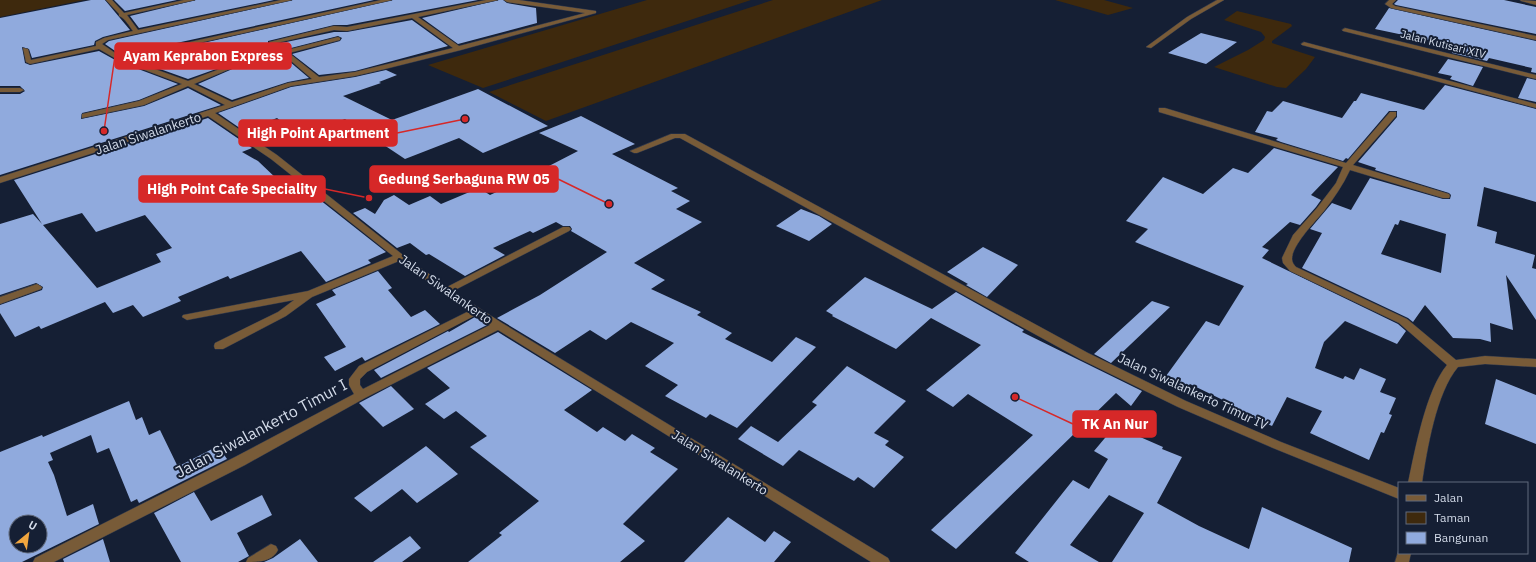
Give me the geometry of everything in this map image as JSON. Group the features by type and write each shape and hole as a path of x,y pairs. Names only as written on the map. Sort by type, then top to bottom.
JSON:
{"street":[{"path":"109,0 121,15 129,21 137,33"},
{"path":"121,15 192,0"},
{"path":"100,47 98,43 103,40 289,0"},
{"path":"120,58 327,18 389,0"},
{"path":"272,42 337,28 347,29 495,0"},
{"path":"209,113 290,84 355,74 459,49 594,12 507,0"},
{"path":"1149,47 1189,18 1221,0"},
{"path":"1393,0 1388,4 1393,7 1536,38"},
{"path":"1524,0 1536,2"},
{"path":"413,16 459,49"},
{"path":"327,18 337,28"},
{"name":"Jalan Kutisari XIV","path":"1345,30 1536,77"},
{"path":"85,116 141,104 235,64 338,39"},
{"path":"1304,44 1536,106"},
{"path":"25,49 28,61 30,62 100,47 120,58 189,84 231,105"},
{"path":"284,52 317,79"},
{"path":"0,90 20,90"},
{"path":"1162,110 1446,196"},
{"name":"Jalan Siwalankerto","path":"0,180 209,113 274,157 400,257 446,291 498,325 883,562"},
{"path":"1393,114 1347,167 1340,183 1320,210 1298,235 1287,258 1288,263 1293,269 1334,287 1403,321 1454,364"},
{"name":"Jalan Siwalankerto Timur IV","path":"634,151 674,136 682,136 1084,356 1182,404 1277,445 1398,494"},
{"path":"446,291 566,229"},
{"path":"187,317 310,294 400,257"},
{"path":"0,301 37,287"},
{"path":"219,346 282,314 310,294"},
{"path":"361,395 354,381 354,377 358,373 476,310"},
{"name":"Jalan Siwalankerto Timur I","path":"40,562 227,468 361,395 498,325"},
{"path":"1415,482 1423,440 1439,389 1449,370 1454,364 1468,360 1536,363"},
{"path":"253,562 271,550"}],"green space":[{"path":"0,0 84,0 0,17"},
{"path":"647,0 751,0 483,88 428,65"},
{"path":"773,0 882,0 546,121 489,92"},
{"path":"1055,0 1104,0 1133,8 1108,15"},
{"path":"1237,11 1291,24 1292,26 1272,41 1272,43 1315,57 1306,69 1286,88 1277,87 1214,67 1264,40 1265,37 1261,32 1224,20"}],"building":[{"path":"91,0 105,0 130,30 103,37 95,41 94,45 32,58 29,49 22,47 25,63 30,65 99,51 117,61 178,84 139,100 82,113 81,119 144,106 188,88 221,105 0,175 0,94 20,94 25,91 20,86 0,86 0,18"},
{"path":"114,0 177,0 125,11"},
{"path":"196,0 274,0 139,28 130,16"},
{"path":"293,0 374,0 121,55 105,44 109,41"},
{"path":"393,0 478,0 347,25 334,25 268,41 268,43 272,45 334,32 347,32 412,20 448,46 355,71 319,75 292,54 340,41 342,38 338,36 233,63 188,79 132,59"},
{"path":"503,0 507,3 536,8 537,23 458,44 422,18"},
{"path":"1398,0 1504,0 1536,7 1536,34 1394,4"},
{"path":"1389,8 1536,41 1536,73 1531,72 1532,68 1489,58 1487,61 1452,53 1456,46 1375,29"},
{"path":"1201,33 1237,42 1206,64 1168,53"},
{"path":"283,56 309,78 288,82 232,100 198,84 237,67"},
{"path":"1448,59 1483,67 1473,86 1450,79 1452,76 1438,73"},
{"path":"386,70 397,75 379,82 381,83 343,96 392,120 478,89 548,126 483,153 459,138 405,159 345,119 306,133 298,127 291,129 277,118 244,131 218,113 291,87 355,77"},
{"path":"1527,78 1536,80 1536,102 1518,98"},
{"path":"1445,85 1536,109 1536,202 1484,187 1477,226 1497,232 1495,243 1535,255 1532,268 1536,269 1536,320 1506,275 1513,330 1490,323 1491,342 1480,339 1453,338 1425,305 1413,322 1408,318 1302,268 1322,233 1310,229 1332,203 1351,210 1370,178 1443,199 1450,199 1451,195 1449,193 1375,170 1376,168 1358,162 1397,117 1397,111 1389,111 1348,159 1346,158 1343,161 1276,140 1278,138 1255,132 1267,111 1272,112 1283,101 1342,118 1361,93 1424,110","holes":["1400,220 1446,234 1441,273 1381,254 1395,224 1398,225"]},
{"path":"581,116 635,144 612,154 678,188 671,191 690,201 676,209 702,222 634,263 665,280 651,289 701,312 697,315 732,333 725,339 772,362 796,337 816,347 737,428 710,414 706,418 665,396 678,385 645,366 674,343 631,322 606,340 590,330 555,353 497,318 540,295 607,252 571,231 572,229 570,226 563,226 556,222 533,233 530,231 493,248 505,255 465,276 429,254 426,255 410,243 397,248 353,213 365,208 375,214 384,200 394,195 409,205 430,196 441,204 479,188 490,195 578,151 539,133"},
{"path":"208,118 252,148 242,152 258,161 300,201 315,196 386,252 368,260 371,263 326,282 301,251 230,279 228,276 178,297 181,301 143,317 133,305 113,313 105,302 41,329 39,326 15,337 0,313 0,305 42,290 43,287 36,283 0,295 0,224 33,214 42,224 14,180","holes":["82,213 96,232 145,215 172,248 156,254 161,262 97,288 43,225"]},
{"path":"1274,148 1338,167 1311,195 1321,200 1316,207 1300,225 1290,222 1262,247 1269,250 1262,258 1398,324 1406,331 1397,344 1345,321 1324,342 1315,368 1343,379 1345,376 1354,380 1360,368 1386,379 1380,392 1396,398 1389,414 1392,415 1384,433 1381,432 1369,460 1310,433 1322,411 1287,397 1272,426 1225,405 1227,402 1190,384 1188,386 1166,376 1206,321 1219,326 1244,286 1135,242 1148,229 1126,221 1163,177 1203,194 1233,168 1248,173"},
{"path":"801,209 819,216 832,224 809,241 776,226"},
{"path":"983,247 1018,265 987,297 947,272"},
{"path":"378,271 392,288 388,290 411,317 425,310 440,324 365,361 362,357 335,371 324,357 346,347 316,304 336,295 332,290"},
{"path":"865,277 932,309 956,292 1024,330 1022,332 1142,391 1131,406 1116,393 956,549 931,530 1033,435 968,394 953,407 926,390 981,345 931,318 896,349 832,316 833,315 826,311"},
{"path":"1152,301 1170,307 1111,363 1094,354"},
{"path":"475,317 487,325 381,378 374,370 448,331 449,332"},
{"path":"498,332 592,390 564,410 597,432 603,427 625,441 632,434 655,448 650,452 678,469 623,524 645,541 620,562 468,562 502,535 499,533 539,501 470,447 487,436 456,411 444,419 425,404 450,388 427,368"},
{"path":"847,366 906,401 874,433 889,441 885,445 904,457 874,488 858,477 854,481 799,450 783,466 738,439 751,426 778,442 817,405 812,402"},
{"path":"1496,379 1536,395 1536,444 1485,424"},
{"path":"391,386 414,409 383,427 359,403"},
{"path":"129,401 136,420 142,417 149,435 160,430 177,465 180,463 181,465 218,446 227,459 139,503 137,499 131,502 109,448 97,453 91,435 50,453 53,460 48,462 54,475 67,516 93,504 99,524 48,549 48,514 8,514 8,554 38,554 22,562 0,562 0,452 42,435 43,437"},
{"path":"1115,426 1182,457 1157,503 1199,526 1249,549 1262,507 1352,548 1349,562 1112,562 1144,513 1109,495 1070,545 1099,562 1029,562 1015,553 1073,480 1089,489 1108,459 1094,451"},
{"path":"426,446 458,474 417,503 402,489 371,512 354,498"},
{"path":"194,492 211,521 262,495 272,515 237,533 249,556 238,562 181,562 154,513"},
{"path":"728,517 765,542 774,531 791,542 774,562 684,562"},
{"path":"410,536 421,548 402,562 373,562"},
{"path":"103,539 110,562 64,562 63,559"},
{"path":"300,539 318,562 264,562 273,558"}],"place":[{"name":"High Point Apartment","path":"465,119"},
{"name":"Ayam Keprabon Express","path":"104,131"},
{"name":"High Point Cafe Speciality","path":"369,198"},
{"name":"Gedung Serbaguna RW 05","path":"609,204"},
{"name":"TK An Nur","path":"1015,397"}]}
